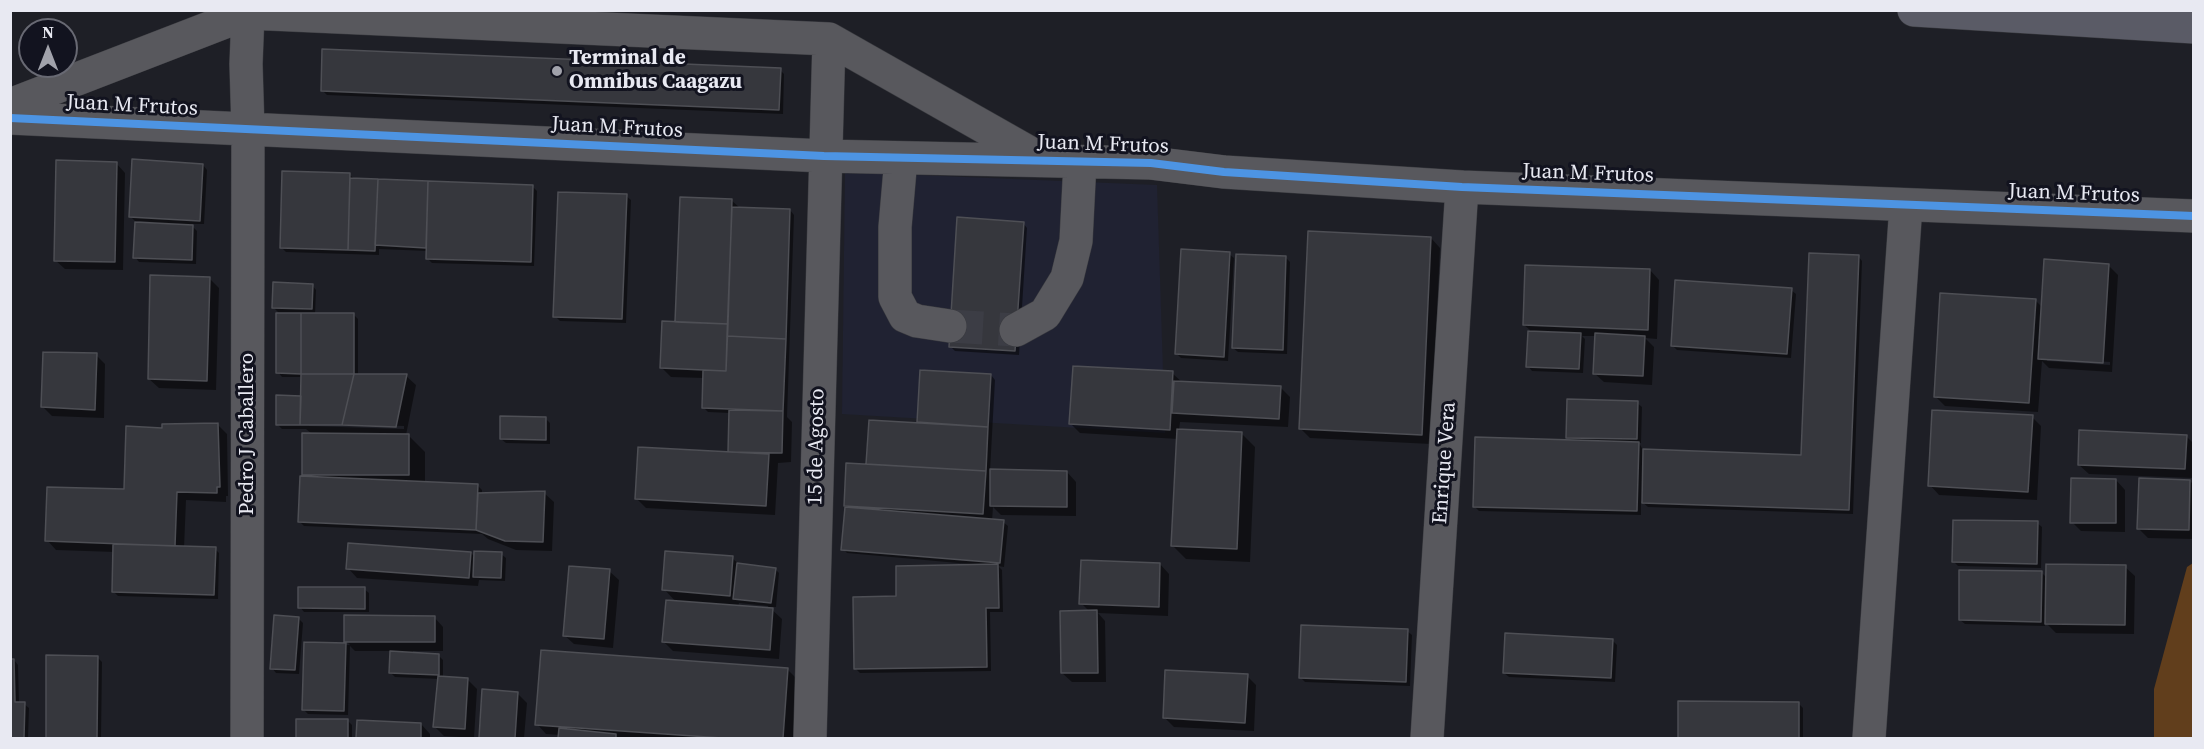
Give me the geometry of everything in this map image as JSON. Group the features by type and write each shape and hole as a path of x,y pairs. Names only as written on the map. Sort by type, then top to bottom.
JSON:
{"highway":[{"path":"1914,10 2193,27"}],"street":[{"path":"10,105 248,13 829,39 1043,160"},
{"name":"Pedro J Caballero","path":"247,738 248,130 246,64 248,13"},
{"name":"15 de Agosto","path":"810,738 824,156 829,39"},
{"name":"Juan M Frutos","path":"10,118 824,156 1151,163 1224,172 1462,188 2193,216"},
{"path":"901,158 895,227 896,297 905,316 917,321 950,326"},
{"path":"1016,330 1045,314 1067,278 1076,241 1080,162"},
{"name":"Enrique Vera","path":"1427,738 1462,188"},
{"path":"1869,738 1906,205"}],"shaded area":[{"path":"845,172 1157,185 1165,433 842,414"},
{"path":"2193,563 2193,738 2154,738 2154,689 2187,567"}],"building":[{"path":"322,49 781,68 779,110 321,91"},
{"path":"132,159 203,164 200,221 129,217"},
{"path":"56,160 117,162 115,262 54,261"},
{"path":"282,171 350,173 348,250 280,248"},
{"path":"350,178 378,179 375,251 348,250"},
{"path":"378,179 428,181 426,248 375,245"},
{"path":"428,181 533,185 531,262 426,259"},
{"path":"558,192 627,194 622,319 553,317"},
{"path":"680,197 732,199 728,324 675,322"},
{"path":"732,207 790,209 786,339 727,336"},
{"path":"957,217 1024,222 1015,351 949,347"},
{"path":"135,222 193,225 192,260 133,258"},
{"path":"1308,231 1431,237 1422,435 1299,429"},
{"path":"1181,249 1230,252 1224,357 1175,354"},
{"path":"1809,253 1859,255 1849,510 1642,503 1643,449 1801,455"},
{"path":"1236,254 1286,256 1283,350 1232,348"},
{"path":"2044,259 2109,264 2103,363 2038,359"},
{"path":"1525,265 1650,269 1648,330 1523,325"},
{"path":"150,275 210,277 207,381 148,379"},
{"path":"1675,280 1792,288 1787,354 1671,346"},
{"path":"273,282 313,284 312,309 272,308"},
{"path":"1940,293 2036,299 2029,403 1934,397"},
{"path":"276,313 301,313 301,374 276,373"},
{"path":"301,313 354,313 354,374 301,374"},
{"path":"662,321 728,324 726,371 660,368"},
{"path":"1528,331 1581,333 1579,369 1526,367"},
{"path":"1595,333 1645,336 1643,376 1593,374"},
{"path":"727,336 786,339 783,411 702,408 703,370 726,371"},
{"path":"43,352 97,353 95,410 41,407"},
{"path":"1073,366 1173,371 1170,430 1069,424"},
{"path":"920,370 991,374 988,427 917,422"},
{"path":"301,374 354,374 342,425 300,425"},
{"path":"354,374 407,374 396,427 342,425"},
{"path":"1174,381 1281,386 1279,419 1172,413"},
{"path":"276,395 301,396 300,425 276,425"},
{"path":"1567,399 1638,401 1637,439 1566,438"},
{"path":"729,410 783,411 782,453 728,452"},
{"path":"1932,410 2033,415 2028,492 1928,486"},
{"path":"500,416 546,417 546,440 500,439"},
{"path":"869,420 988,427 986,471 866,464"},
{"path":"218,423 220,487 217,487 217,493 177,492 175,546 45,541 47,487 124,489 126,426 162,428 162,424"},
{"path":"1177,429 1242,432 1237,549 1171,546"},
{"path":"2079,430 2187,435 2185,469 2078,465"},
{"path":"302,433 409,434 409,475 302,475"},
{"path":"1475,437 1639,442 1637,511 1473,507"},
{"path":"638,447 769,454 766,506 635,499"},
{"path":"846,463 986,471 983,514 844,506"},
{"path":"990,469 1067,471 1067,507 990,506"},
{"path":"300,476 478,484 476,530 298,522"},
{"path":"2071,478 2116,479 2116,523 2070,523"},
{"path":"2139,478 2190,480 2189,530 2137,529"},
{"path":"545,491 543,542 505,541 476,530 478,493"},
{"path":"845,507 1004,520 1000,563 841,550"},
{"path":"1953,520 2038,521 2037,564 1952,562"},
{"path":"348,543 471,552 469,578 346,569"},
{"path":"113,544 216,547 214,595 112,592"},
{"path":"474,551 502,552 501,578 473,577"},
{"path":"665,551 733,556 730,596 662,590"},
{"path":"1081,560 1160,563 1159,607 1079,604"},
{"path":"737,563 776,568 771,603 733,599"},
{"path":"998,564 999,608 986,608 987,667 854,669 853,597 896,596 896,566"},
{"path":"2046,564 2126,565 2125,625 2045,624"},
{"path":"569,566 610,569 604,639 563,636"},
{"path":"1959,570 2042,571 2041,622 1959,620"},
{"path":"298,587 365,587 365,609 298,608"},
{"path":"666,600 773,608 770,650 662,642"},
{"path":"1097,610 1098,673 1061,673 1060,611"},
{"path":"274,615 299,617 295,670 270,669"},
{"path":"344,615 435,616 435,642 344,642"},
{"path":"1301,625 1408,629 1406,682 1299,678"},
{"path":"1505,633 1613,639 1611,678 1503,673"},
{"path":"304,642 346,643 344,711 302,710"},
{"path":"541,650 788,668 783,738 722,738 535,725"},
{"path":"390,651 439,654 439,675 389,673"},
{"path":"46,655 98,656 97,738 46,738"},
{"path":"10,659 14,659 15,702 25,702 24,738 10,738"},
{"path":"1165,670 1248,674 1245,723 1163,718"},
{"path":"438,676 468,678 465,729 433,727"},
{"path":"482,689 518,692 515,738 479,738"},
{"path":"1678,701 1799,702 1799,738 1678,738"},
{"path":"296,719 348,719 348,738 296,738"},
{"path":"357,720 421,723 421,738 356,738"},
{"path":"559,728 616,734 616,738 558,738"}],"tunnel":[{"path":"950,326 1016,330"}],"cycle path":[{"path":"10,118 824,156 1151,163 1224,172 1462,187 2194,216"}],"place":[{"name":"Terminal de Omnibus Caagazu","path":"557,71"}]}
